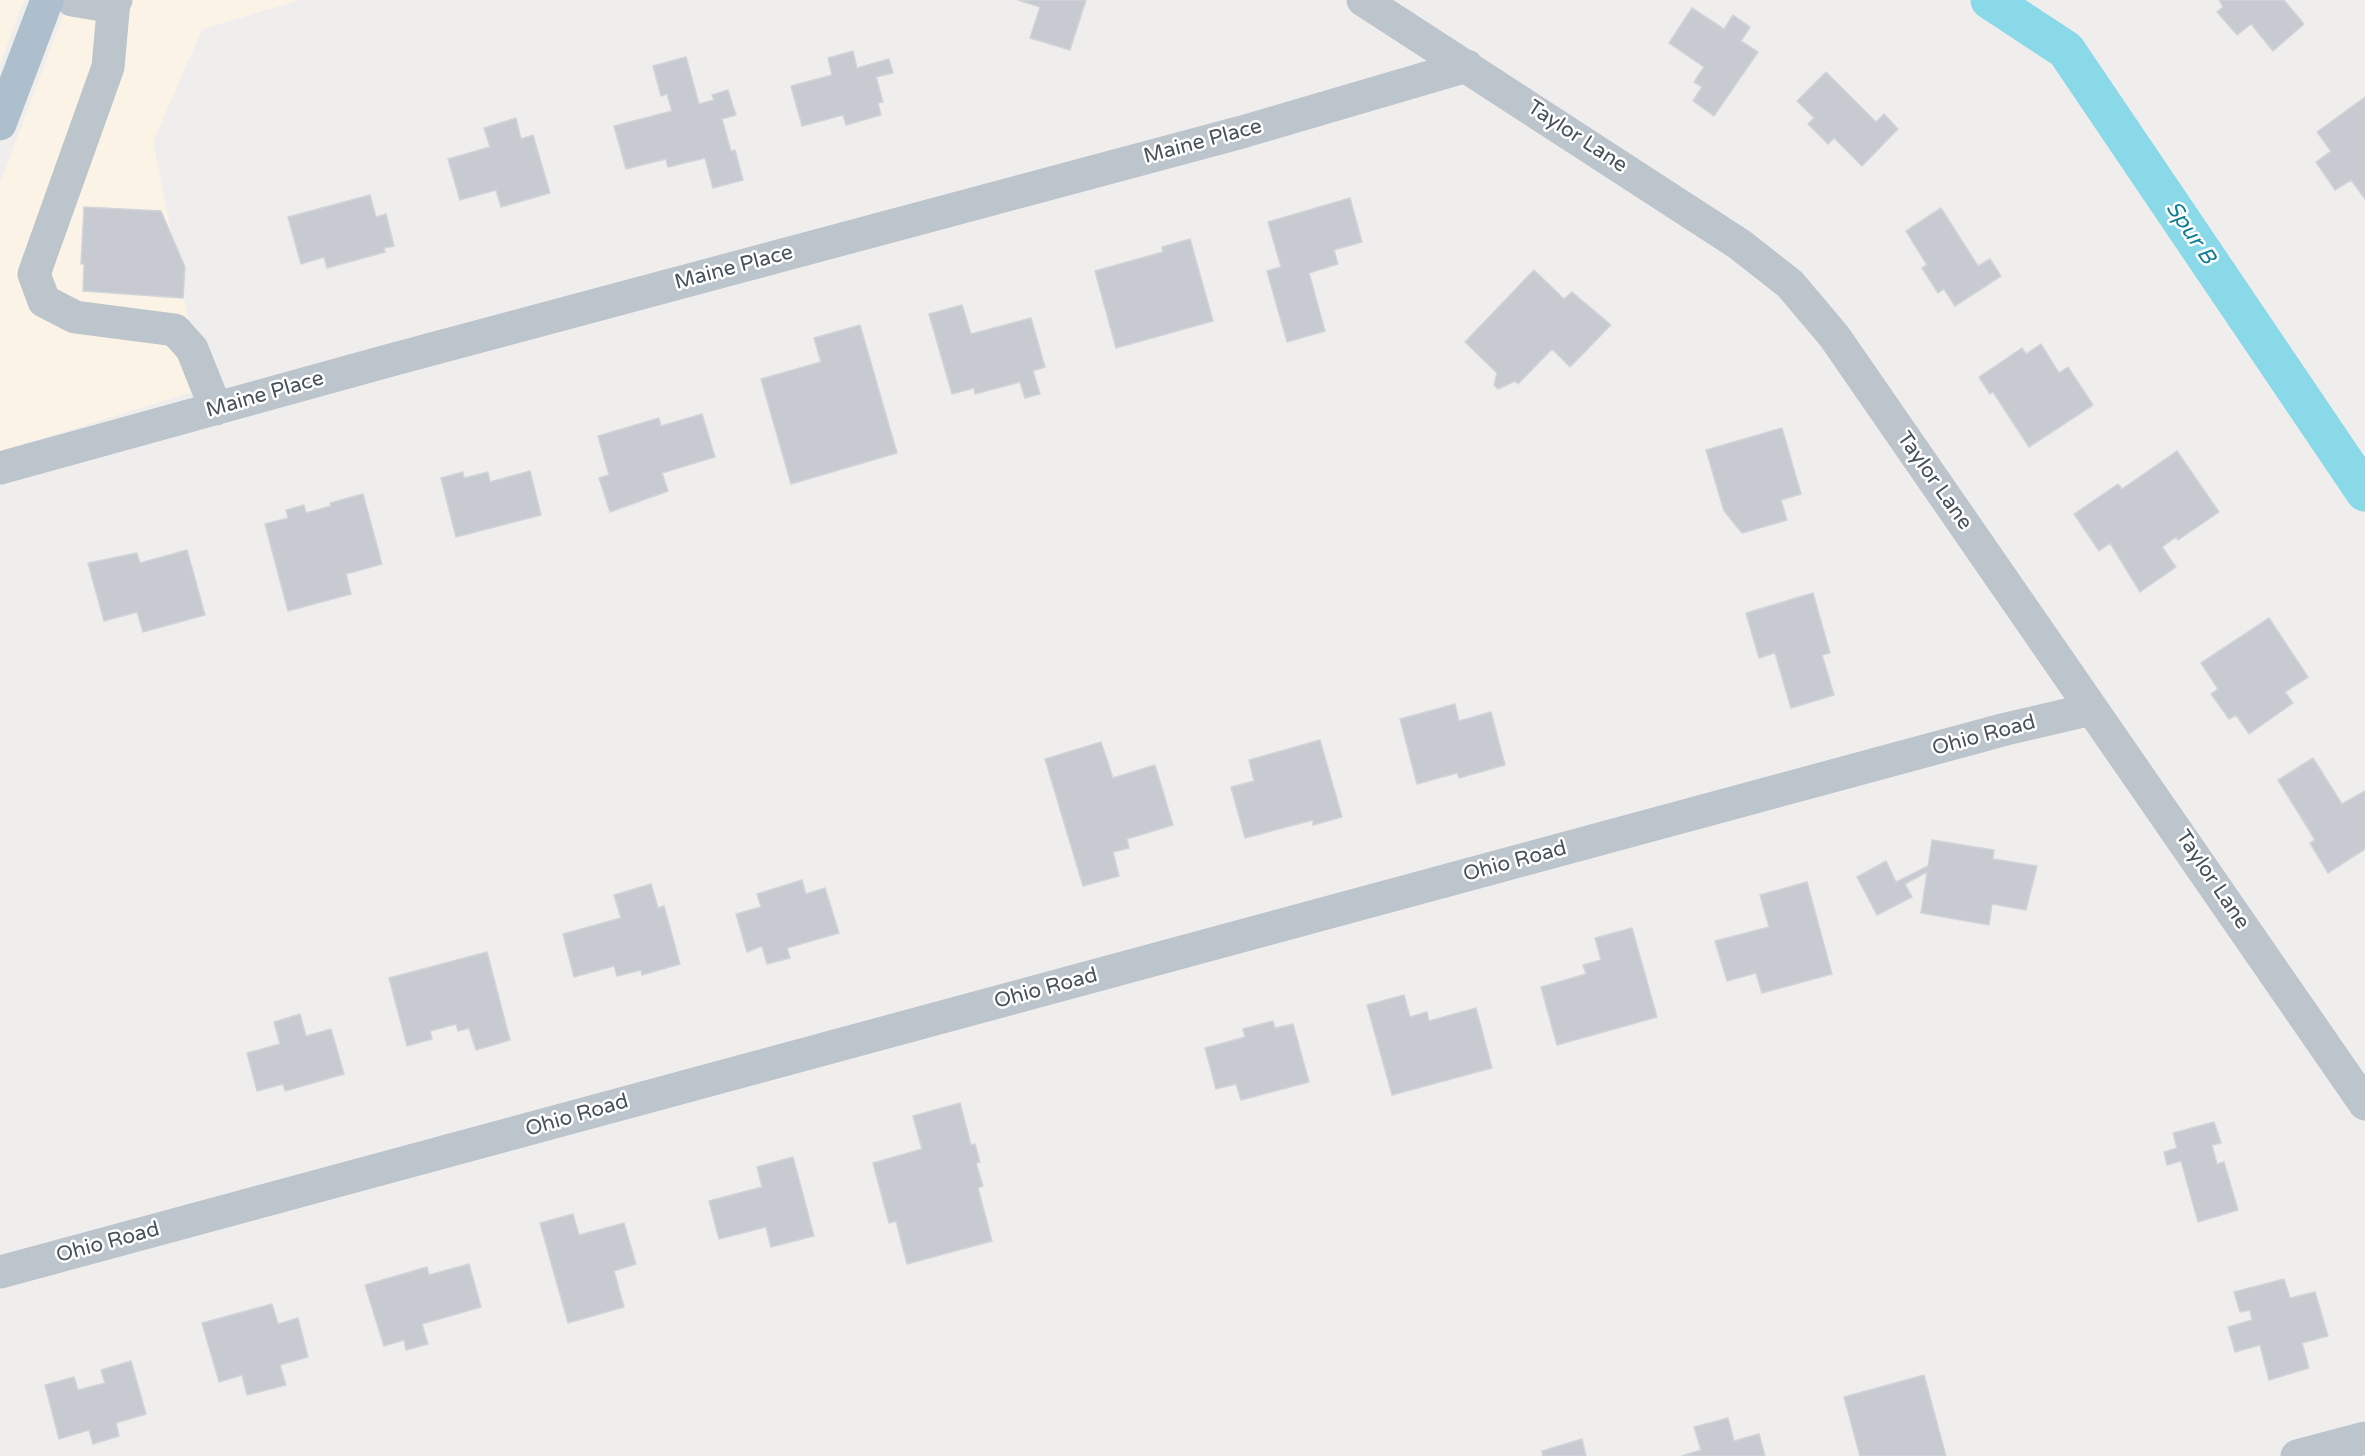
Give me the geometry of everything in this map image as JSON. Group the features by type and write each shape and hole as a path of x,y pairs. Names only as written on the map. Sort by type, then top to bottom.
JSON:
{"main road":[{"path":"0,124 46,0"}],"street":[{"path":"72,0 96,4 115,1 108,67 34,274 44,301 75,317 175,330 192,349 216,409"},
{"name":"Taylor Lane","path":"1363,0 1673,199 1790,284 1834,336 2365,1104"},
{"name":"Maine Place","path":"0,468 1242,132 1467,66"},
{"name":"Ohio Road","path":"0,1272 1971,739 2092,709"},
{"path":"2297,1456 2365,1438"}],"shaded area":[{"path":"0,0 24,0 0,64"},
{"path":"69,0 300,0 202,29 153,142 202,389 0,451 0,184"}],"building":[{"path":"1018,0 1086,0 1070,50 1030,38 1040,7"},
{"path":"2219,0 2284,0 2304,24 2273,51 2251,24 2237,35 2217,12 2223,7"},
{"path":"1692,8 1724,29 1733,15 1750,27 1741,41 1758,52 1714,116 1693,101 1702,87 1694,82 1704,67 1669,43"},
{"path":"853,51 857,68 889,59 893,73 876,77 883,102 878,103 881,115 846,125 843,115 802,126 791,86 832,75 828,58"},
{"path":"686,57 699,104 714,100 712,95 728,90 736,115 722,119 731,151 735,150 743,180 713,188 705,158 668,167 666,159 626,169 614,126 672,111 667,94 661,96 653,66"},
{"path":"1826,72 1876,122 1884,114 1898,129 1862,166 1834,138 1828,144 1808,124 1814,118 1797,101"},
{"path":"2365,97 2365,199 2351,180 2335,190 2316,162 2331,151 2317,132"},
{"path":"516,118 521,139 533,135 550,193 501,207 496,190 460,200 448,159 490,147 484,128"},
{"path":"370,195 376,217 386,214 394,246 384,248 385,252 327,268 324,257 301,264 288,217"},
{"path":"1350,198 1362,242 1334,250 1338,264 1309,273 1325,331 1287,342 1267,271 1281,267 1268,222"},
{"path":"84,207 161,211 185,267 183,298 83,291 84,264 81,264"},
{"path":"1941,208 1978,266 1990,259 2001,276 1955,306 1944,289 1938,293 1922,268 1927,265 1906,231"},
{"path":"1190,239 1213,321 1116,348 1095,271 1163,252 1162,247"},
{"path":"1534,270 1564,299 1572,292 1611,325 1570,367 1552,349 1518,384 1515,381 1498,389 1494,385 1497,373 1465,342"},
{"path":"962,305 971,334 1031,318 1045,367 1033,371 1040,394 1025,398 1020,382 975,394 974,388 952,394 929,314"},
{"path":"860,325 897,453 791,484 761,379 821,362 814,338"},
{"path":"2041,344 2059,373 2068,367 2093,405 2029,447 1993,392 1990,394 1979,377 2022,348 2026,354"},
{"path":"702,414 715,457 662,473 668,491 610,512 599,478 609,475 598,436 659,418 661,426"},
{"path":"1782,428 1801,494 1781,500 1787,520 1742,533 1724,511 1706,450"},
{"path":"2177,451 2219,512 2178,540 2176,537 2162,547 2176,567 2140,592 2110,543 2099,551 2074,514 2118,484 2122,489"},
{"path":"530,471 541,515 456,537 441,478 463,472 464,478 488,472 490,482"},
{"path":"363,494 382,564 346,574 351,594 288,611 265,524 288,518 286,510 304,505 306,513 331,506 330,503"},
{"path":"187,550 205,615 143,632 137,612 104,621 88,563 137,553 140,563"},
{"path":"1813,593 1830,653 1822,655 1834,695 1791,708 1775,653 1759,658 1746,613"},
{"path":"2269,618 2308,677 2285,692 2293,703 2249,734 2236,715 2229,719 2211,694 2218,689 2201,663"},
{"path":"1455,704 1459,721 1491,712 1505,765 1459,778 1457,773 1417,784 1400,719"},
{"path":"1320,740 1342,817 1313,825 1313,820 1245,838 1231,787 1254,781 1249,760"},
{"path":"1101,742 1113,778 1155,765 1173,825 1127,839 1129,848 1113,852 1119,876 1083,886 1045,759"},
{"path":"2313,758 2342,804 2365,791 2365,849 2328,873 2310,843 2315,840 2278,780"},
{"path":"1932,840 1994,850 1993,859 2037,866 2026,910 1992,904 1989,925 1921,913 1927,872 1905,884 1912,897 1877,915 1857,877 1886,861 1896,882 1928,866"},
{"path":"802,880 806,894 825,888 839,933 787,948 790,958 767,964 762,946 747,952 736,914 761,907 757,894"},
{"path":"1807,882 1832,974 1762,993 1756,973 1727,981 1715,941 1769,927 1760,895"},
{"path":"651,884 658,908 664,906 680,964 642,975 641,970 617,976 614,966 574,977 563,934 621,918 614,895"},
{"path":"1632,928 1657,1017 1557,1045 1541,987 1586,974 1583,965 1601,960 1595,938"},
{"path":"487,952 510,1040 476,1050 469,1028 458,1031 456,1024 430,1031 432,1039 407,1046 389,978"},
{"path":"1404,995 1410,1017 1427,1012 1429,1021 1476,1008 1492,1068 1392,1095 1367,1005"},
{"path":"300,1014 306,1036 331,1029 344,1074 285,1091 283,1084 257,1091 247,1053 280,1044 274,1022"},
{"path":"1273,1021 1275,1028 1293,1024 1309,1082 1241,1100 1236,1084 1216,1089 1205,1048 1245,1037 1243,1029"},
{"path":"960,1103 971,1145 975,1144 980,1162 976,1163 983,1186 978,1188 992,1241 907,1264 896,1221 889,1223 873,1163 922,1149 913,1116"},
{"path":"2214,1122 2221,1143 2212,1145 2217,1164 2224,1162 2238,1210 2198,1222 2181,1161 2167,1165 2164,1152 2177,1148 2173,1133"},
{"path":"793,1157 814,1236 771,1247 766,1227 719,1239 709,1201 762,1187 757,1167"},
{"path":"573,1214 579,1235 624,1223 636,1264 614,1271 624,1307 568,1323 540,1223"},
{"path":"469,1264 481,1307 422,1324 428,1344 406,1350 404,1340 384,1346 365,1285 427,1267 429,1275"},
{"path":"2284,1279 2290,1298 2315,1292 2328,1336 2302,1343 2309,1368 2269,1380 2260,1345 2235,1352 2228,1327 2252,1320 2250,1310 2240,1312 2234,1292"},
{"path":"272,1304 278,1324 298,1318 308,1357 280,1365 286,1385 247,1395 242,1375 219,1382 202,1323"},
{"path":"131,1361 146,1414 116,1423 119,1436 93,1444 89,1430 59,1439 45,1385 74,1377 78,1390 105,1383 101,1370"},
{"path":"1924,1375 1946,1456 1860,1456 1844,1397"},
{"path":"1728,1418 1734,1441 1759,1434 1765,1456 1682,1456 1701,1450 1694,1427"},
{"path":"1582,1439 1586,1456 1543,1456 1542,1451"}],"waterway":[{"name":"Spur B","path":"1990,0 2066,50 2365,492"}]}
